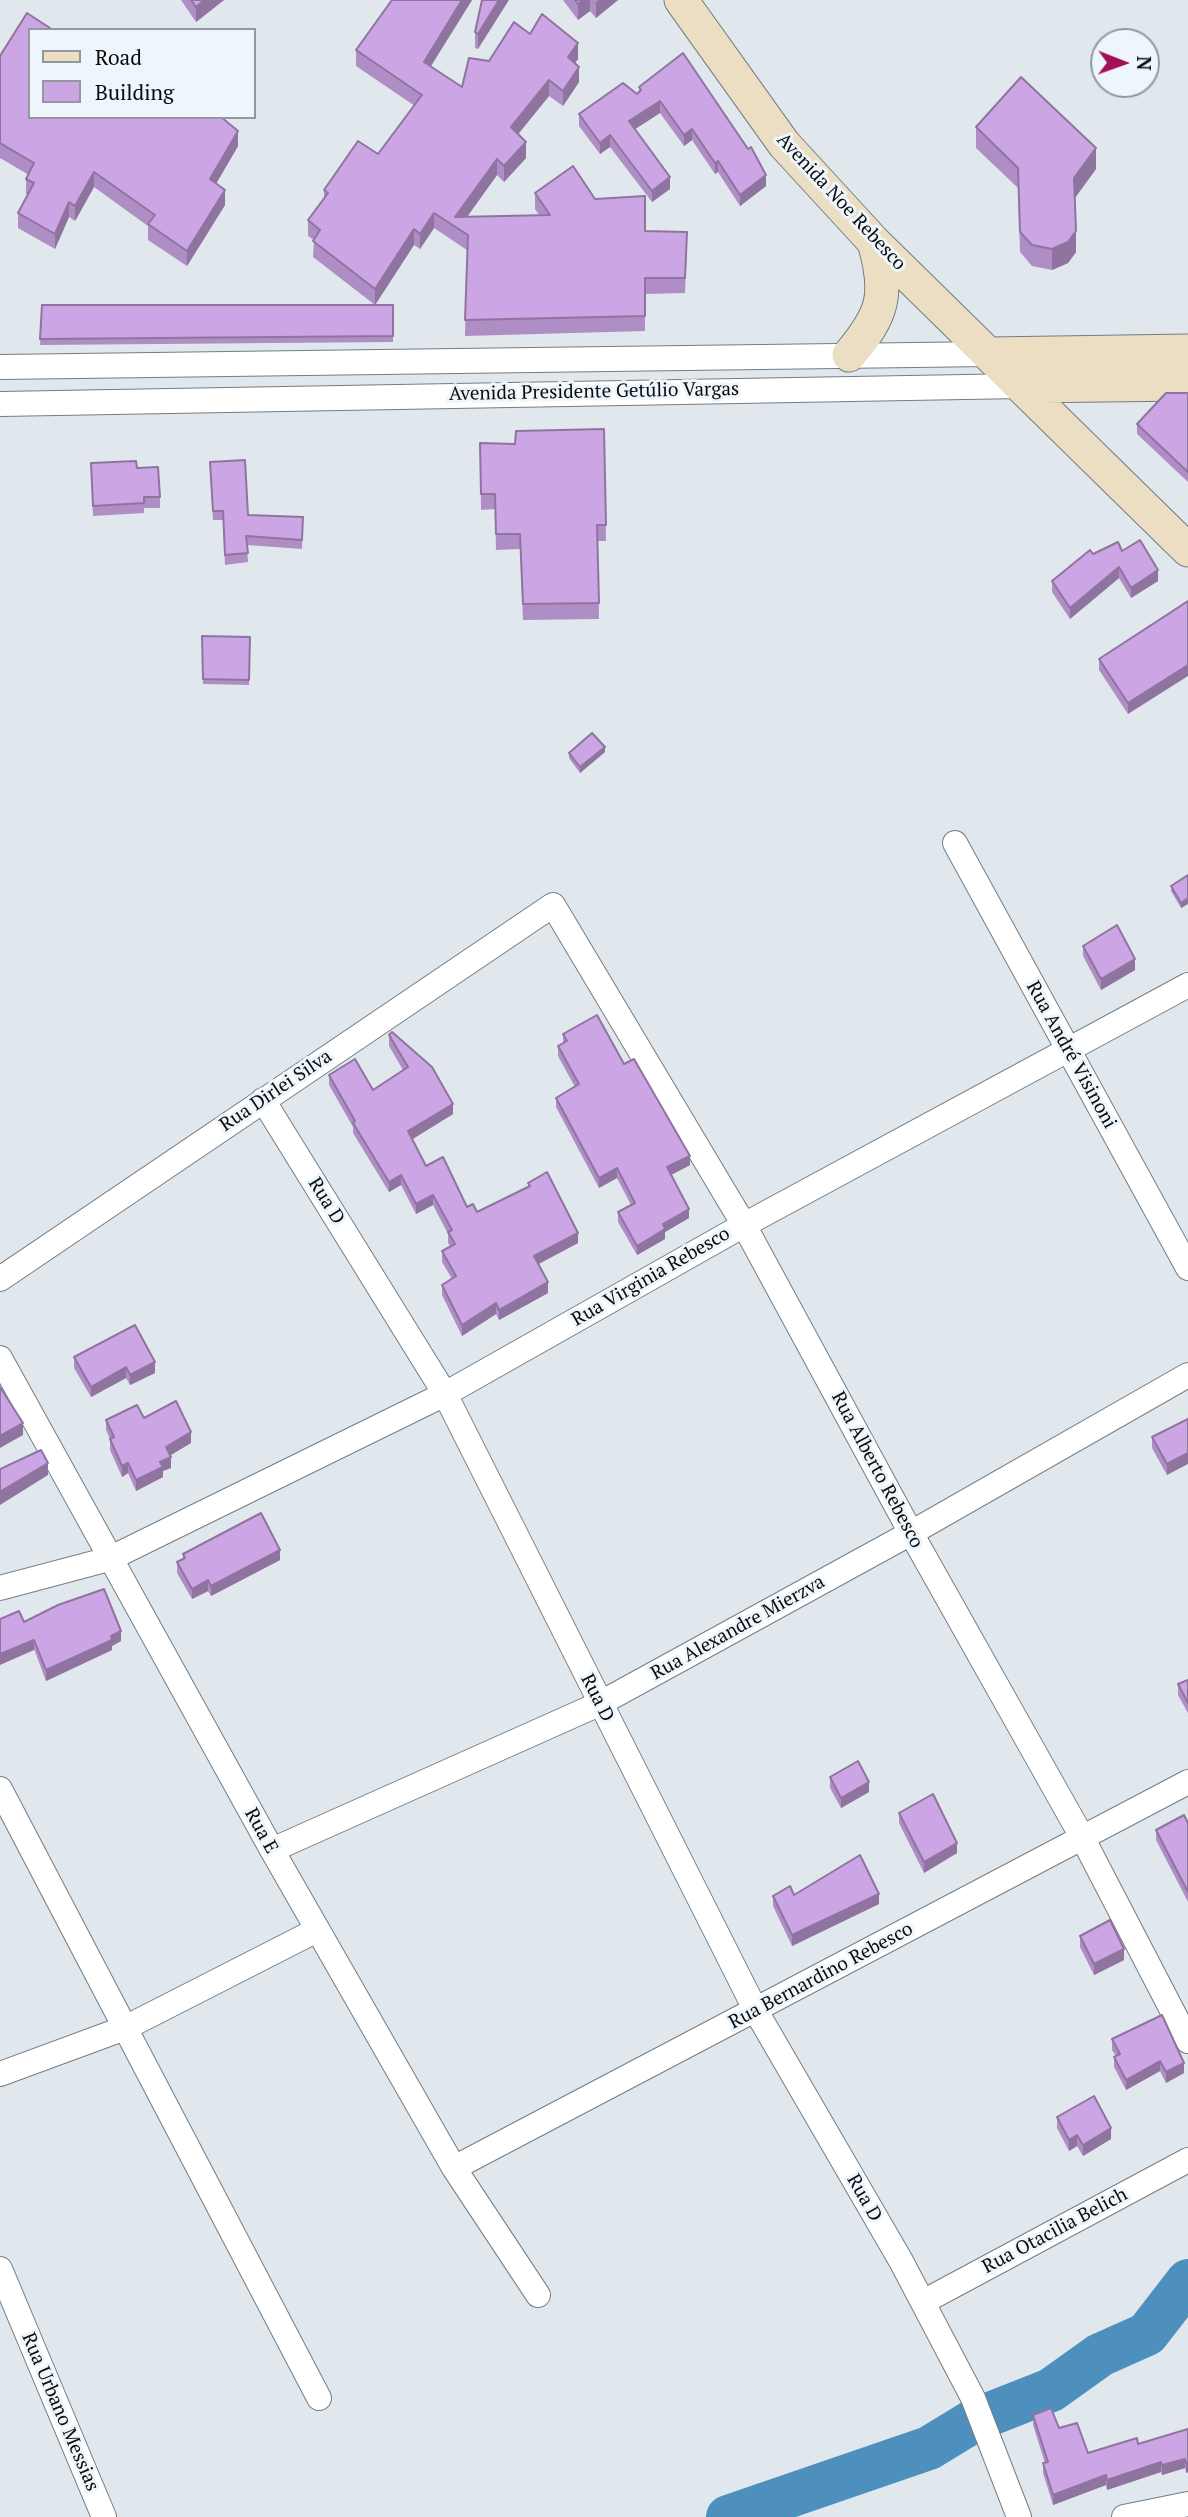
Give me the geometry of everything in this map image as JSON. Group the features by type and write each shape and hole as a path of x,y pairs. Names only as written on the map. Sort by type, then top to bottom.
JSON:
{"main road":[{"name":"Avenida Noe Rebesco","path":"681,0 785,144 874,242 1188,550"},
{"path":"849,355 870,331 884,291 874,242"},
{"name":"Avenida Presidente Getúlio Vargas","path":"990,354 1188,351"},
{"name":"Avenida Presidente Getúlio Vargas","path":"1022,386 1188,384"}],"street":[{"name":"Avenida Presidente Getúlio Vargas","path":"0,367 990,354"},
{"path":"483,360 484,394"},
{"name":"Avenida Presidente Getúlio Vargas","path":"0,404 1022,386"},
{"name":"Rua André Visinoni","path":"955,843 1188,1268"},
{"name":"Rua Dirlei Silva","path":"0,1279 554,905"},
{"name":"Rua Alberto Rebesco","path":"554,905 744,1224 911,1533 1082,1837 1188,2041"},
{"name":"Rua Virginia Rebesco","path":"0,1588 109,1559 445,1394 744,1224 1069,1052 1188,985"},
{"name":"Rua D","path":"263,1100 445,1394 756,2011 923,2302 973,2398 1019,2517"},
{"name":"Rua E","path":"0,1358 317,1930 454,2168 538,2295"},
{"name":"Rua Alexandre Mierzva","path":"272,1850 599,1704 911,1533 1188,1375"},
{"name":"Rua Bernardino Rebesco","path":"454,2168 1188,1782"},
{"path":"0,1789 319,2398"},
{"path":"0,2074 125,2028 317,1930"},
{"name":"Rua Otacilia Belich","path":"923,2302 1188,2160"},
{"name":"Rua Urbano Messias","path":"0,2269 104,2517"},
{"path":"1124,2517 1188,2504"}],"building":[{"path":"191,0 204,0 196,7"},
{"path":"392,0 462,0 424,62 462,87 469,58 489,61 514,22 530,34 542,14 578,43 568,57 579,67 563,91 549,80 511,127 526,142 504,166 497,159 455,217 550,215 535,193 573,166 595,199 645,196 645,231 687,232 685,278 645,278 645,316 465,320 468,235 434,213 420,234 414,229 375,289 313,241 320,230 308,220 328,193 324,190 358,141 378,154 422,95 356,50"},
{"path":"482,0 499,0 478,34 475,32"},
{"path":"27,13 50,28 28,28 28,119 223,119 238,131 210,179 225,190 187,251 148,224 155,215 94,172 75,206 69,202 55,234 18,213 34,183 26,179 34,163 0,143 0,56"},
{"path":"683,53 748,149 751,147 766,175 740,195 718,161 715,163 692,129 684,135 660,101 629,121 670,177 652,191 610,135 600,143 579,114 623,83 637,94 641,90 639,87"},
{"path":"1021,77 1096,148 1074,178 1076,231 1068,242 1052,249 1032,245 1020,232 1018,168 976,127"},
{"path":"42,305 393,305 393,336 40,339"},
{"path":"1166,393 1188,393 1188,472 1137,424"},
{"path":"604,429 606,525 597,525 599,603 523,604 520,534 496,534 495,494 481,494 480,443 515,444 516,431"},
{"path":"245,460 248,515 303,517 302,540 246,536 248,553 225,555 223,511 213,511 210,462"},
{"path":"136,461 137,468 158,467 160,497 144,497 144,503 93,506 91,463"},
{"path":"1140,540 1158,570 1131,588 1119,567 1070,608 1052,581 1090,550 1093,554 1118,542 1122,551"},
{"path":"1188,601 1188,665 1128,703 1099,659"},
{"path":"202,636 250,637 249,680 203,679"},
{"path":"592,733 605,747 580,767 569,753"},
{"path":"1188,875 1188,898 1181,903 1171,886"},
{"path":"1117,925 1135,959 1101,979 1083,946"},
{"path":"597,1015 624,1064 634,1059 690,1156 667,1167 689,1209 663,1224 665,1229 637,1246 618,1212 635,1203 617,1168 599,1178 556,1098 579,1084 558,1046 567,1041 563,1034"},
{"path":"392,1032 432,1067 453,1104 408,1131 426,1166 443,1157 467,1207 473,1204 477,1212 530,1186 528,1183 547,1172 578,1233 534,1256 548,1282 499,1310 496,1303 462,1325 442,1285 456,1276 442,1251 455,1244 448,1232 452,1230 433,1195 416,1204 401,1175 389,1182 353,1123 355,1121 329,1075 355,1059 373,1090 408,1067 389,1035"},
{"path":"135,1325 155,1362 130,1375 126,1367 91,1387 74,1357"},
{"path":"0,1387 23,1423 0,1436"},
{"path":"176,1401 191,1432 166,1447 171,1457 160,1462 163,1467 136,1480 128,1463 122,1466 110,1439 114,1437 106,1420 137,1405 144,1418"},
{"path":"1188,1419 1188,1453 1167,1464 1152,1437"},
{"path":"41,1450 48,1463 0,1492 0,1469"},
{"path":"261,1513 280,1550 211,1586 208,1580 192,1589 177,1562 185,1558 183,1554"},
{"path":"104,1589 121,1631 111,1636 112,1640 46,1670 34,1640 0,1654 0,1619 19,1611 24,1622 58,1605"},
{"path":"1188,1680 1188,1703 1178,1684"},
{"path":"858,1761 869,1782 841,1798 830,1777"},
{"path":"933,1794 957,1843 924,1862 899,1813"},
{"path":"1184,1815 1188,1823 1188,1892 1156,1830"},
{"path":"860,1855 879,1894 792,1935 773,1896 790,1886 794,1895"},
{"path":"1110,1920 1124,1949 1094,1964 1080,1936"},
{"path":"1162,2015 1184,2063 1166,2072 1160,2061 1126,2080 1114,2057 1120,2054 1112,2039"},
{"path":"1094,2096 1111,2128 1083,2145 1077,2135 1069,2140 1057,2117"},
{"path":"1051,2408 1059,2428 1077,2423 1088,2453 1137,2438 1138,2444 1188,2429 1188,2462 1186,2463 1185,2459 1162,2465 1161,2462 1107,2480 1106,2475 1053,2495 1043,2463 1048,2462 1033,2415"}],"waterway":[{"path":"728,2517 929,2448 975,2420 1051,2390 1100,2355 1147,2334 1188,2281"}]}
